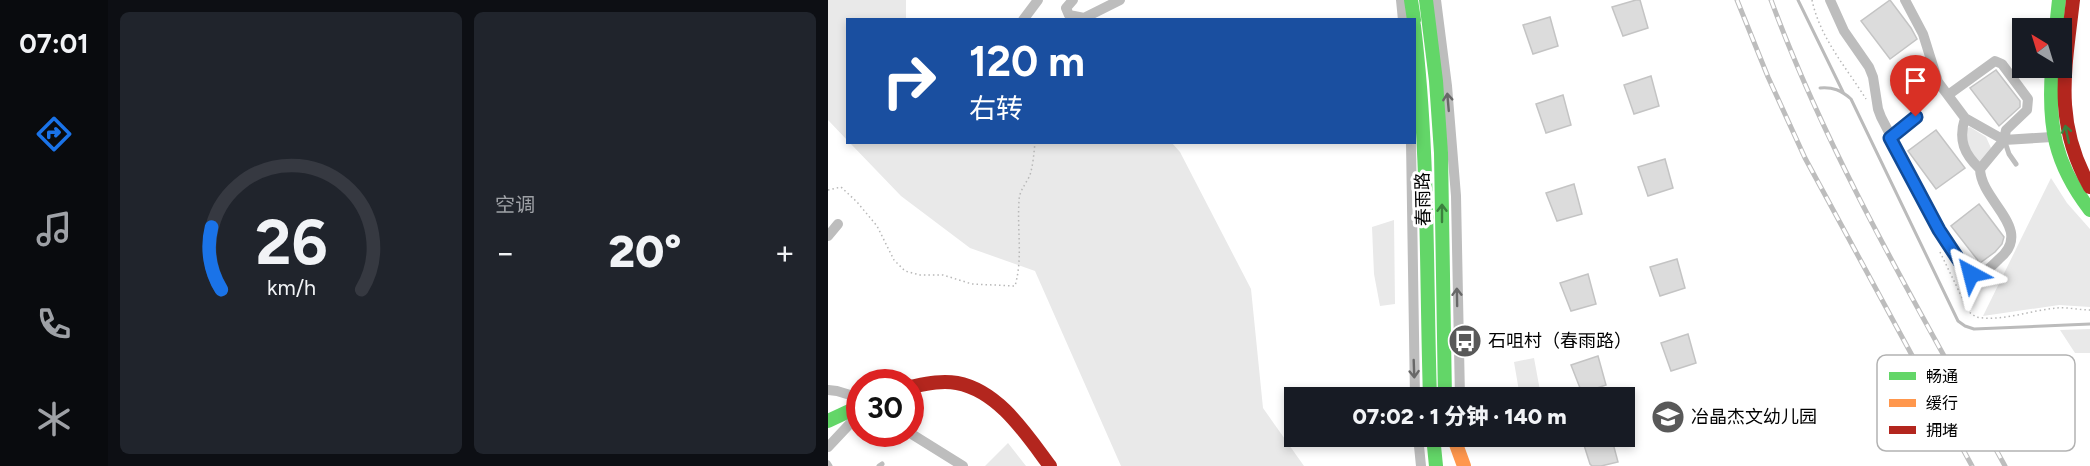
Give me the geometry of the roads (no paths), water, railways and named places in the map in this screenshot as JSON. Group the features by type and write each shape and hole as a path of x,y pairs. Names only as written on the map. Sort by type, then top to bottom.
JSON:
{"main road":[{"path":"1411,0 1414,18"},
{"name":"春雨路","path":"1426,0 1436,81 1441,153 1445,387"},
{"path":"2057,18 2059,0"},
{"path":"2073,0 2064,92 2064,117 2071,152 2090,187"},
{"name":"春雨路","path":"1416,43 1426,155 1430,387"},
{"path":"2051,78 2052,137 2067,177 2090,210"},
{"path":"924,384 940,381 967,384 986,394 1007,411 1050,466"},
{"path":"828,421 846,413"},
{"path":"1434,447 1436,466"},
{"path":"1449,447 1451,466"},
{"path":"1457,447 1464,466"}],"street":[{"path":"1024,18 1038,0"},
{"path":"1073,0 1066,8 1069,15 1084,18 1120,0"},
{"path":"1401,0 1403,18"},
{"path":"1436,0 1447,86 1456,196 1460,387"},
{"path":"1830,0 1844,31 1869,67 1876,88 1878,109 1890,138 1944,238 1966,271 1977,275 1984,273 2007,253 2013,240 2008,224 1983,184 1980,169 1970,160 1962,143 1965,118"},
{"path":"1905,0 1923,34 1938,82 1965,118 2004,140 2052,137"},
{"path":"1948,95 1995,61 2002,64 2026,95 2028,104 2024,115 2006,130 2004,140 1980,169"},
{"path":"1411,144 1415,387"},
{"path":"828,236 838,225"},
{"path":"828,390 846,394"},
{"path":"828,447 846,428"},
{"path":"924,442 963,466"},
{"path":"1419,447 1421,466"},
{"path":"1463,447 1464,466"}],"lane":[{"path":"1890,138 1916,117"},
{"path":"2004,140 2008,154 2016,164"}],"waterway":[{"path":"1798,0 1843,92"},
{"path":"1820,88 1837,90 1851,99 1958,321 1974,329 2090,324"}],"railway":[{"path":"1737,0 1768,77 1805,158 1912,355"},
{"path":"1771,0 1821,120 1879,237 1943,355"},
{"path":"1964,451 1972,466"},
{"path":"1997,451 2005,466"}],"place":[{"name":"石咀村（春雨路）","path":"1465,341"},
{"name":"冶晶杰文幼儿园","path":"1668,417"}]}
